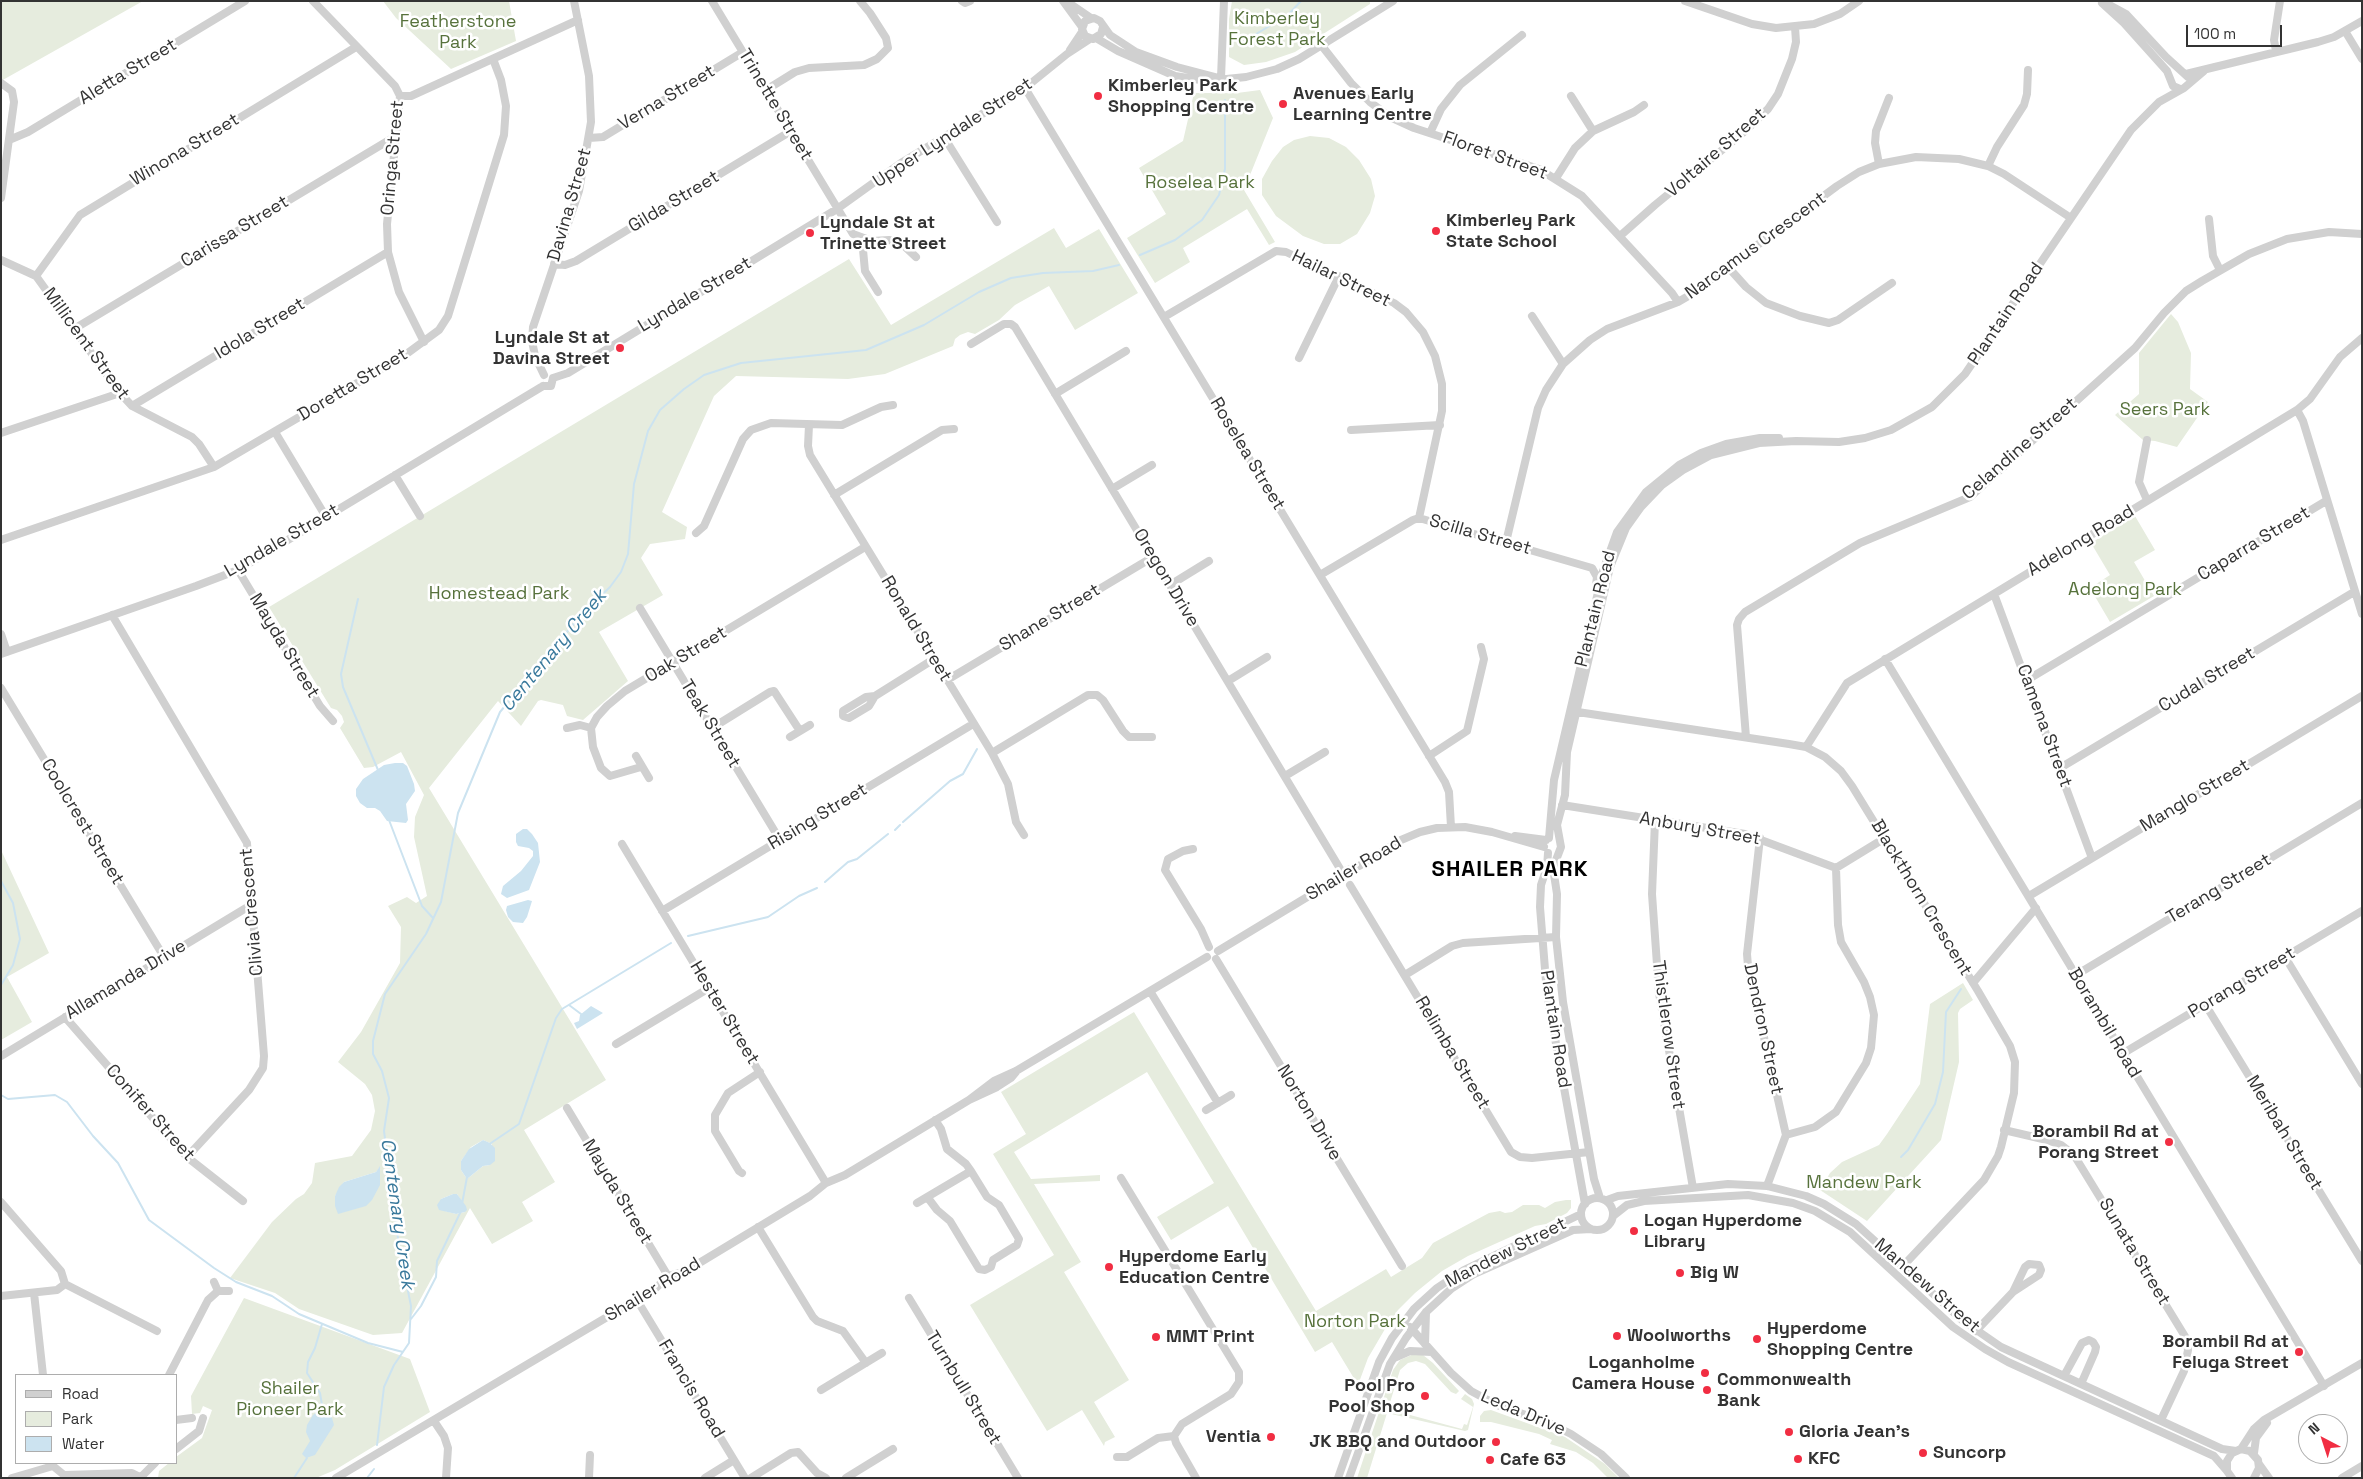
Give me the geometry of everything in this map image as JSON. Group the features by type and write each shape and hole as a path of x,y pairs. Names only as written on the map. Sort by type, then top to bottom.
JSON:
{"street":[{"name":"Aletta Street","path":"9,140 28,132 245,1"},
{"name":"Oringa Street","path":"312,1 395,86 400,96 387,224 388,252 399,292 424,342"},
{"name":"Davina Street","path":"544,375 535,356 532,335 579,190 589,138 591,98 589,76 574,1"},
{"name":"Trinette Street","path":"712,1 853,234 862,239"},
{"path":"766,90 795,72 809,68 864,65 877,59 888,48 886,38 860,1"},
{"path":"962,1 965,3 970,1"},
{"path":"1065,1 1091,18 1100,21 1101,34 1093,38"},
{"path":"1065,1 1082,29 1093,38 1118,51 1173,70 1221,78 1246,77 1277,70 1322,46 1393,1"},
{"path":"1221,78 1224,1"},
{"path":"1685,1 1752,24 1776,28 1795,27 1830,18 1859,1"},
{"path":"2101,1 2126,14 2184,73 2189,83"},
{"path":"2101,1 2167,70 2172,82 2180,89 2184,88 2204,71"},
{"path":"2276,51 2275,29 2280,1"},
{"path":"1082,29 1085,21 1091,18"},
{"path":"400,96 410,96 578,20"},
{"path":"2172,82 2174,75 2204,71 2226,63 2318,42 2345,31 2362,21"},
{"name":"Voltaire Street","path":"1620,236 1744,132 1768,109 1778,94 1792,58 1796,42 1795,27"},
{"path":"1102,28 1132,49 1173,70"},
{"name":"Upper Lyndale Street","path":"1067,54 1082,29"},
{"path":"2345,31 2362,59"},
{"path":"1430,133 1441,109 1460,85 1522,35"},
{"name":"Upper Lyndale Street","path":"838,209 901,164 1025,88 1067,54 1093,38"},
{"name":"Floret Street","path":"1322,46 1351,83 1374,105 1402,123 1523,163 1556,178 1582,196 1672,293 1678,302"},
{"name":"Winona Street","path":"36,276 80,215 356,47"},
{"name":"Verna Street","path":"589,138 602,137 743,52"},
{"name":"Doretta Street","path":"1,540 214,467 424,342 438,330 448,316 504,135 506,106 501,80 494,59"},
{"path":"1988,166 1996,147 2024,105 2027,94 2028,70"},
{"name":"Plantain Road","path":"1584,1204 1548,994 1540,895 1547,867 1547,845 1554,780 1610,567 1626,528 1641,507 1670,479 1710,456 1743,446 1796,441 1839,442 1878,435 1918,417 1937,403 1964,374 2131,130 2159,102 2172,82"},
{"path":"1,83 12,91 14,102 1,198"},
{"name":"Roselea Street","path":"1025,88 1429,756 1449,792 1452,827"},
{"name":"Plantain Road","path":"2159,102 2180,89"},
{"path":"1571,96 1592,131"},
{"path":"1879,164 1874,143 1876,132 1889,98"},
{"path":"1556,178 1575,148 1592,131 1634,112 1644,104"},
{"name":"Gilda Street","path":"554,264 565,265 576,261 791,131"},
{"name":"Carissa Street","path":"74,329 396,136"},
{"path":"944,137 997,222"},
{"name":"Narcamus Crescent","path":"1506,542 1538,408 1546,390 1563,364 1590,340 1608,329 1678,302 1859,172 1879,164 1916,157 1942,157 1988,166 2024,186 2071,218"},
{"name":"Lyndale Street","path":"553,378 568,373 838,209"},
{"path":"2209,219 2213,256 2220,270"},
{"name":"Celandine Street","path":"1746,736 1737,625 1745,612 1860,544 1970,497 2135,348 2164,313 2186,291 2220,270 2258,250 2287,239 2329,232 2362,234"},
{"path":"878,292 866,271 862,239 900,242 916,257"},
{"name":"Idola Street","path":"132,406 388,252"},
{"name":"Hailar Street","path":"1164,317 1276,252 1286,252 1339,276 1394,303 1406,312 1423,332 1435,356 1442,384 1440,425 1420,518"},
{"name":"Millicent Street","path":"1,260 36,276 120,393 132,406 192,437 199,444 214,467"},
{"path":"1728,267 1746,287 1766,303 1784,311 1829,323 1838,320 1892,283"},
{"path":"1299,358 1339,276"},
{"path":"1532,316 1563,364"},
{"name":"Oregon Drive","path":"971,344 997,327 1011,324 1342,872"},
{"name":"Adelong Road","path":"1806,747 1847,683 2297,410 2310,399 2340,357 2362,338"},
{"path":"1055,394 1126,350"},
{"path":"548,374 553,378 551,386 542,386 540,380 544,375 548,374"},
{"name":"Lyndale Street","path":"4,653 238,570 542,386"},
{"path":"1,434 120,393"},
{"path":"696,533 704,526 744,439 751,430 771,423 842,425 893,405"},
{"path":"2297,410 2303,421 2362,614"},
{"name":"Ronald Street","path":"809,425 808,446 810,455 992,753 1008,784 1016,822 1024,835"},
{"path":"1351,430 1440,425"},
{"path":"834,495 942,430 954,429"},
{"path":"275,432 326,517"},
{"name":"Plantain Road","path":"1560,841 1557,825 1562,805 1573,711 1598,592 1607,557 1617,532 1639,500 1653,485 1679,465 1713,448 1738,441 1776,437 1796,441"},
{"path":"2146,440 2139,482 2147,500"},
{"path":"1112,489 1152,465"},
{"path":"395,475 420,516"},
{"name":"Caparra Street","path":"2027,680 2326,501"},
{"name":"Scilla Street","path":"1320,575 1413,520 1420,518 1592,568"},
{"name":"Oak Street","path":"591,728 597,717 625,691 865,546"},
{"name":"Shane Street","path":"947,680 1153,557"},
{"path":"1598,592 1595,587 1596,577 1592,568 1607,557"},
{"path":"1170,585 1209,562"},
{"name":"Mayda Street","path":"238,570 320,706 333,721"},
{"name":"Cudal Street","path":"2060,768 2354,592"},
{"name":"Camena Street","path":"1994,594 2092,858"},
{"name":"Teak Street","path":"640,608 780,840"},
{"name":"Clivia Crescent","path":"112,615 247,844 264,1056 263,1068 249,1090 187,1157"},
{"path":"1,634 4,653"},
{"path":"1429,756 1467,731 1484,659 1481,646"},
{"path":"1228,681 1267,657"},
{"path":"875,696 934,659"},
{"name":"Borambil Road","path":"1885,659 2324,1386"},
{"name":"Coolcrest Street","path":"1,688 164,957"},
{"path":"712,728 770,692 774,692 800,730"},
{"path":"992,753 1088,695 1096,695 1103,700 1123,732 1129,737 1152,736"},
{"name":"Manglo Street","path":"2029,896 2362,696"},
{"name":"Blackthorn Crescent","path":"1573,711 1746,736 1806,747 1830,761 1847,778 1974,983 2010,1046 2015,1062 2014,1093 1998,1156 1984,1180 1903,1266"},
{"path":"790,736 810,724"},
{"name":"Rising Street","path":"662,911 973,724"},
{"path":"567,728 580,725 591,728 593,747 605,774 615,776 641,767"},
{"path":"1285,776 1325,752"},
{"path":"636,756 648,778"},
{"name":"Terang Street","path":"2076,975 2362,803"},
{"name":"Anbury Street","path":"1562,805 1760,838 1828,867 1836,868"},
{"name":"Thistlerow Street","path":"1655,821 1652,894 1659,993 1693,1188"},
{"name":"Shailer Road","path":"1217,955 1332,882 1342,872 1359,866 1411,835 1452,827 1477,829 1547,845"},
{"path":"1554,837 1560,841 1561,847 1558,852 1553,854 1547,845 1554,837"},
{"name":"Dendron Street","path":"1760,838 1747,954 1748,966 1786,1135"},
{"path":"1767,1186 1786,1135 1815,1127 1832,1116 1866,1063 1871,1048 1874,1015 1864,982 1841,942 1838,925 1836,868 1885,838"},
{"name":"Hester Street","path":"622,844 826,1183"},
{"path":"1193,849 1183,851 1168,860 1166,870 1201,928 1209,947 1213,947 1217,955 1210,959 1207,956 1206,950 1209,947"},
{"name":"Plantain Road","path":"1558,852 1553,868 1557,894 1556,937 1563,1002 1589,1152 1603,1199"},
{"name":"Relimba Street","path":"1350,885 1511,1152 1520,1158 1589,1152"},
{"name":"Allamanda Drive","path":"1,1056 251,906"},
{"path":"1974,983 2036,908"},
{"name":"Porang Street","path":"2122,1054 2362,911"},
{"path":"1405,975 1452,946 1463,942 1556,937"},
{"name":"Norton Drive","path":"1217,955 1402,1266"},
{"name":"Shailer Road","path":"336,1478 637,1300 656,1288 668,1276 686,1271 810,1196 826,1183 845,1175 969,1100 994,1081 1016,1071 1207,956"},
{"path":"2285,957 2362,1084"},
{"path":"616,1044 709,988"},
{"path":"1150,991 1218,1103"},
{"name":"Meribah Street","path":"2206,1004 2362,1261"},
{"name":"Conifer Street","path":"65,1017 187,1157 243,1201"},
{"path":"742,1173 716,1131 714,1115 728,1093 760,1072"},
{"path":"1206,1110 1231,1095"},
{"name":"Mayda Street","path":"567,1108 668,1276"},
{"path":"928,1198 937,1210 950,1220 980,1269 985,1270 991,1267 993,1260 1017,1245 1019,1239 998,1205 987,1197 966,1164 946,1149 941,1130 935,1120"},
{"name":"Sunata Street","path":"2004,1130 2047,1140 2061,1146 2074,1155 2186,1338 2188,1350 2184,1371 2161,1420"},
{"path":"918,1203 971,1171"},
{"path":"1122,1178 1238,1372 1239,1382 1231,1394 1182,1424 1174,1436 1176,1444 1196,1478"},
{"name":"Mandew Street","path":"1603,1199 1728,1184 1767,1186 1806,1196 1842,1214 1873,1238 1976,1331 2001,1347 2222,1449 2254,1453"},
{"name":"Mandew Street","path":"1613,1216 1632,1203 1644,1201 1748,1196 1793,1203 1815,1211 1850,1232 1953,1327 1985,1349 2015,1365 2214,1456 2230,1474"},
{"path":"1591,1199 1603,1199 1612,1206 1612,1220 1605,1228 1592,1229 1584,1223 1581,1214 1584,1204 1591,1199"},
{"path":"1,1202 60,1271 65,1284 158,1331"},
{"name":"Mandew Street","path":"1337,1477 1376,1369 1389,1343 1404,1320 1431,1293 1457,1274 1581,1214"},
{"path":"758,1227 813,1317 817,1321 844,1331 866,1363"},
{"name":"Mandew Street","path":"1350,1478 1384,1380 1394,1358 1412,1329 1426,1312 1452,1290 1479,1272 1573,1230 1592,1229"},
{"path":"214,1282 218,1291"},
{"path":"1,1296 57,1290 65,1284"},
{"path":"170,1374 208,1300 218,1291 229,1291"},
{"path":"1976,1331 2013,1292"},
{"path":"34,1293 43,1374"},
{"name":"Turnbull Street","path":"909,1298 1018,1478"},
{"name":"Francis Road","path":"637,1300 744,1478"},
{"path":"1425,1344 1426,1312"},
{"name":"Leda Drive","path":"1404,1320 1457,1379 1478,1395 1497,1405 1549,1423 1571,1434 1601,1454 1626,1478"},
{"path":"2064,1376 2082,1343 2089,1340 2096,1347 2081,1384"},
{"path":"1394,1358 1410,1350 1432,1352"},
{"path":"821,1390 882,1353"},
{"path":"2230,1474 2227,1462 2254,1429 2264,1420 2362,1363"},
{"path":"2269,1478 2254,1453 2260,1430 2278,1413"},
{"path":"178,1420 192,1418"},
{"path":"178,1447 199,1431 203,1418"},
{"path":"434,1421 444,1436 448,1448 446,1478"},
{"path":"1117,1457 1127,1457 1158,1438 1174,1436"},
{"path":"846,1478 893,1449"},
{"path":"751,1478 791,1453 798,1452 817,1474 826,1478"},
{"path":"589,1478 590,1454"},
{"path":"705,1478 734,1460"},
{"path":"12,1478 52,1464 64,1475 132,1473 141,1477 154,1464"},
{"path":"2254,1478 2258,1472 2259,1464"},
{"path":"2342,1478 2362,1466"}],"green space":[{"path":"1,1 143,1 1,81"},
{"name":"Featherstone Park","path":"383,1 509,1 516,41 451,69 396,18"},
{"name":"Kimberley Forest Park","path":"1232,1 1370,1 1370,4 1295,52 1266,62 1244,65 1229,57 1229,19"},
{"name":"Roselea Park","path":"1260,90 1273,118 1244,190 1275,242 1269,245 1247,209 1183,248 1190,262 1155,283 1127,238 1166,214 1139,168 1183,141 1194,93 1237,93"},
{"path":"1310,136 1329,138 1346,147 1359,160 1371,179 1375,196 1370,213 1357,234 1340,244 1324,244 1303,236 1276,216 1262,195 1262,179 1272,161 1283,147 1294,140"},
{"name":"Homestead Park","path":"1054,228 1066,248 1099,229 1138,293 1075,330 1049,286 1015,305 999,320 975,334 968,332 960,335 955,339 953,346 885,374 848,379 736,376 714,396 662,512 687,527 685,539 650,544 641,558 663,595 599,632 628,681 583,720 567,716 563,705 541,700 538,701 521,726 498,701 429,788 606,1080 524,1130 555,1182 522,1202 533,1221 492,1244 470,1208 402,1333 373,1335 299,1309 275,1293 230,1278 272,1222 296,1199 304,1194 312,1183 315,1163 352,1156 371,1130 375,1111 372,1095 365,1084 338,1062 361,1032 400,963 401,927 388,906 407,897 416,903 427,896 414,837 415,817 424,795 401,752 373,767 364,768 340,728 344,722 342,716 337,710 331,708 269,607 849,259 891,325","holes":["483,1140 492,1144 490,1165 483,1166 467,1179 461,1170 461,1161 471,1147","380,1167 380,1179 335,1206 335,1196 344,1182 376,1172","457,1194 465,1212 456,1214 445,1211 441,1199"]},
{"name":"Seers Park","path":"2171,314 2178,322 2191,353 2190,389 2208,402 2177,447 2143,440 2115,415 2139,394 2139,353"},
{"name":"Adelong Park","path":"2135,516 2155,550 2134,562 2154,596 2110,622 2090,588 2110,575 2091,543"},
{"path":"1,850 49,953 7,977 32,1022 1,1040"},
{"name":"Mandew Park","path":"1963,983 1973,1000 1960,1009 1958,1013 1959,1062 1941,1140 1867,1221 1820,1190 1830,1173 1842,1162 1879,1145 1887,1134 1920,1084 1930,1004"},
{"name":"Norton Park","path":"1134,1012 1316,1311 1386,1269 1391,1277 1422,1258 1433,1243 1489,1213 1500,1211 1505,1213 1512,1212 1523,1205 1539,1205 1545,1208 1555,1202 1566,1200 1571,1200 1571,1208 1567,1213 1546,1224 1535,1226 1468,1256 1442,1271 1415,1293 1398,1310 1385,1329 1368,1358 1358,1385 1332,1342 1315,1352 1228,1206 1171,1240 1157,1217 1214,1183 1147,1072 1014,1152 1031,1179 1100,1175 1100,1181 1034,1184 1081,1262 1064,1272 1129,1380 1094,1402 1115,1437 1105,1442 1104,1446 1082,1410 1047,1431 970,1305 1054,1255 993,1154 1026,1134 1001,1092"},
{"name":"Shailer Pioneer Park","path":"244,1298 410,1359 430,1412 335,1470 316,1478 158,1478 159,1471 168,1464 178,1464 178,1456 202,1438 212,1410 203,1406 200,1413 192,1414 191,1396"},
{"path":"1416,1353 1423,1355 1433,1363 1459,1391 1456,1394 1451,1392 1425,1364 1416,1361 1408,1363 1400,1370 1388,1409 1462,1429 1464,1424 1467,1425 1473,1407 1461,1399 1465,1394 1472,1399 1474,1404 1468,1430 1465,1431 1387,1413 1367,1478 1357,1478 1393,1370 1400,1360"},
{"path":"1491,1410 1565,1437 1605,1464 1619,1478 1608,1478 1593,1463 1576,1452 1550,1444 1552,1440 1539,1434 1491,1422 1480,1422 1480,1416 1484,1411"}],"water":[{"path":"403,763 407,766 414,784 415,791 406,804 408,820 406,823 387,821 380,811 375,808 367,808 360,803 356,796 356,789 363,779 384,765"},
{"path":"523,829 527,829 538,843 540,862 529,890 507,898 501,894 503,886 521,871 533,856 533,851 529,848 518,846 516,842 516,834"},
{"path":"528,900 532,901 523,923 513,922 508,917 507,906"},
{"path":"591,1006 603,1013 577,1029 574,1023 579,1021 580,1015"},
{"path":"483,1140 495,1148 495,1161 490,1165 483,1166 467,1179 461,1170 461,1161 469,1149"},
{"path":"380,1166 380,1185 372,1200 366,1206 338,1214 335,1206 335,1196 339,1187 344,1182 376,1172"},
{"path":"457,1194 466,1206 467,1210 465,1212 456,1214 439,1210 437,1205 441,1199"},
{"path":"321,1409 330,1411 334,1425 315,1455 306,1458 302,1454 310,1441 306,1432 307,1425 313,1415"}],"waterway":[{"name":"Centenary Creek","path":"1244,45 1251,37 1288,15 1301,1"},
{"name":"Centenary Creek","path":"1140,255 1175,240 1202,220 1219,195 1225,169 1225,100"},
{"name":"Centenary Creek","path":"377,1445 384,1387 394,1365 409,1343 411,1306 399,1246 384,1131 389,1098 382,1071 373,1054 373,1041 385,994 426,934 441,902 458,813 500,712 582,614 610,587 621,572 628,554 634,484 648,431 660,410 704,375 741,363 866,350 924,325 979,292 1011,278 1043,273 1093,271 1119,265"},
{"path":"358,599 341,674 343,687 378,770"},
{"path":"903,822 950,781 963,774 977,749"},
{"path":"389,820 422,906 433,918"},
{"path":"895,830 900,825"},
{"path":"825,882 848,862 857,859 888,834"},
{"path":"1,881 13,903 20,939 13,965 1,985"},
{"path":"688,936 768,917 799,896 817,888"},
{"path":"488,1145 519,1124 556,1018 562,1009 671,943"},
{"path":"1901,1157 1908,1150 1935,1104 1943,1072 1946,1012 1961,989"},
{"path":"569,1005 581,1014"},
{"path":"1,1095 8,1099 55,1095 67,1102 93,1136 118,1163 149,1220 214,1268 236,1282 272,1296 299,1314 368,1343 403,1352"},
{"path":"462,1204 467,1177"},
{"path":"411,1319 421,1306 436,1277 437,1261 461,1211"},
{"path":"322,1324 315,1348 308,1362 307,1373 320,1393 323,1411"},
{"path":"294,1478 307,1458"},
{"name":"Centenary Creek","path":"367,1478 374,1469"}],"place":[{"name":"Kimberley Park Shopping Centre","path":"1098,96"},
{"name":"Avenues Early Learning Centre","path":"1283,104"},
{"name":"Kimberley Park State School","path":"1436,231"},
{"name":"Lyndale St at Trinette Street","path":"810,233"},
{"name":"Lyndale St at Davina Street","path":"620,348"},
{"name":"Borambil Rd at Porang Street","path":"2169,1142"},
{"name":"Logan Hyperdome Library","path":"1634,1231"},
{"name":"Hyperdome Early Education Centre","path":"1109,1267"},
{"name":"Big W","path":"1680,1273"},
{"name":"Woolworths","path":"1617,1336"},
{"name":"MMT Print","path":"1156,1337"},
{"name":"Hyperdome Shopping Centre","path":"1757,1339"},
{"name":"Borambil Rd at Feluga Street","path":"2299,1352"},
{"name":"Loganholme Camera House","path":"1705,1373"},
{"name":"Commonwealth Bank","path":"1707,1390"},
{"name":"Pool Pro Pool Shop","path":"1425,1396"},
{"name":"Gloria Jean's","path":"1789,1432"},
{"name":"Ventia","path":"1271,1437"},
{"name":"JK BBQ and Outdoor","path":"1496,1442"},
{"name":"Suncorp","path":"1923,1453"},
{"name":"KFC","path":"1798,1459"},
{"name":"Cafe 63","path":"1490,1460"}],"district":[{"name":"SHAILER PARK","path":"1510,870"}]}
